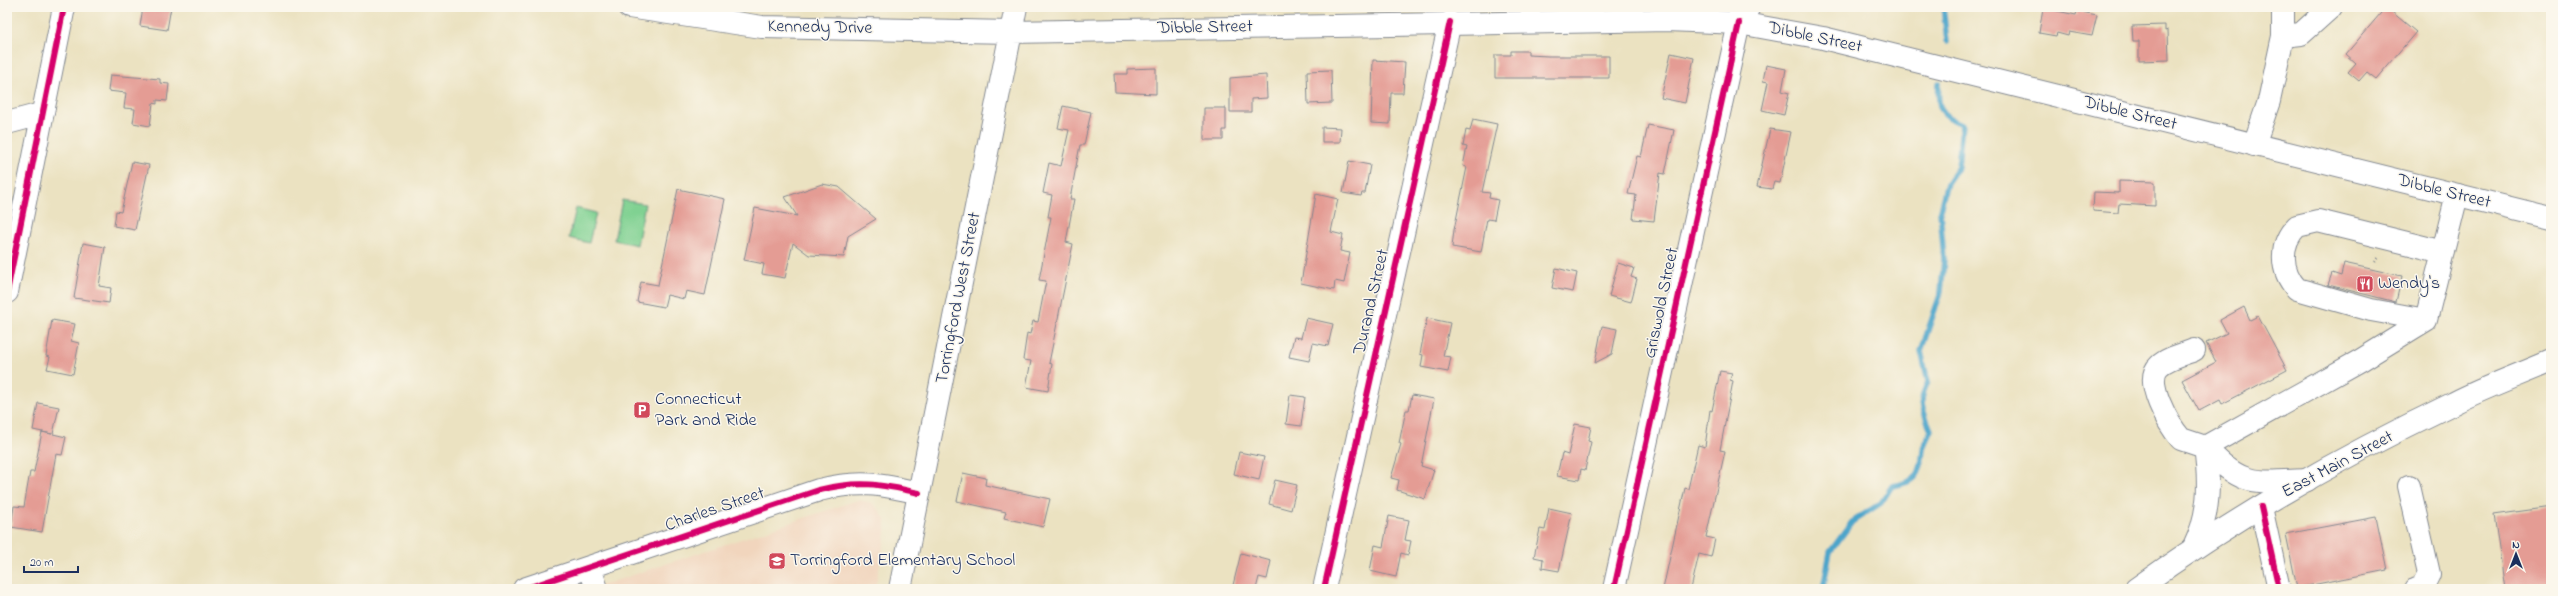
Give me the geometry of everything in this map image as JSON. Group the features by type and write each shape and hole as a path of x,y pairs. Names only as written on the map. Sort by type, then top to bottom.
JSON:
{"main road":[{"path":"7,292 41,114 64,7"},
{"name":"Kennedy Drive","path":"629,7 762,27 1011,32"},
{"name":"Torringford West Street","path":"900,589 952,337 1016,7"},
{"path":"2254,145 2269,101 2283,36 2282,7"},
{"path":"2283,36 2301,34 2331,7"},
{"name":"Dibble Street","path":"1011,32 1450,22 1668,20 1744,15 1823,38 2551,218"},
{"name":"Griswold Street","path":"1614,589 1744,15"},
{"name":"Durand Street","path":"1324,589 1450,22"},
{"path":"7,123 41,114"},
{"path":"2205,447 2361,360 2426,320 2457,195"},
{"path":"2426,320 2370,310 2297,289 2284,270 2283,261 2289,237 2297,226 2318,221 2443,252"},
{"path":"2194,350 2160,365 2154,373 2153,385 2175,432 2181,439 2205,447 2222,466 2239,477 2262,482 2307,480"},
{"name":"East Main Street","path":"2136,589 2194,547 2307,480 2454,402 2551,361"},
{"path":"2194,547 2201,532 2209,497 2205,447"},
{"name":"Charles Street","path":"524,589 819,490 845,483 861,482 919,493"},
{"path":"2409,486 2429,574 2422,588 2416,589"},
{"path":"2261,507 2279,589"},
{"path":"590,568 597,589"}],"shaded area":[{"name":"Torringford Elementary School","path":"858,500 872,503 880,511 886,522 886,533 875,589 591,589"}],"green space":[{"path":"622,200 645,204 637,245 614,240"},
{"path":"576,208 596,213 589,243 569,238"}],"building":[{"path":"143,7 171,7 167,30 140,26"},
{"path":"2386,7 2416,32 2376,79 2367,72 2359,81 2348,72 2356,63 2346,54"},
{"path":"2043,8 2076,15 2077,11 2097,15 2092,36 2069,32 2068,36 2057,33 2056,36 2039,33"},
{"path":"2165,25 2165,31 2168,30 2169,60 2139,61 2139,41 2133,41 2132,26"},
{"path":"1511,51 1528,51 1528,55 1609,56 1609,78 1495,78 1495,55 1511,55"},
{"path":"1671,53 1694,58 1685,103 1661,98"},
{"path":"1373,60 1405,62 1403,93 1391,93 1390,124 1371,123"},
{"path":"1766,65 1786,69 1782,91 1789,93 1784,115 1762,110 1768,82 1763,81"},
{"path":"1156,68 1156,94 1115,92 1114,74 1127,74 1127,69"},
{"path":"1331,70 1332,103 1308,104 1307,71"},
{"path":"110,75 160,79 160,83 169,84 167,101 157,100 157,104 153,103 150,126 133,123 135,109 124,108 126,93 108,91"},
{"path":"1266,75 1267,98 1251,99 1251,112 1230,112 1230,78"},
{"path":"1063,106 1091,112 1084,145 1080,145 1070,199 1074,199 1066,242 1073,244 1049,363 1052,364 1048,391 1026,387 1031,361 1023,360 1027,333 1030,334 1033,321 1038,322 1046,281 1039,280 1051,217 1048,217 1052,195 1043,193 1049,163 1061,166 1069,130 1058,128"},
{"path":"1204,108 1226,108 1226,130 1223,130 1223,140 1204,140"},
{"path":"1473,119 1497,124 1482,192 1490,193 1489,198 1498,200 1494,220 1487,219 1481,252 1452,247 1467,167 1463,166 1467,147 1463,146 1466,130 1470,131"},
{"path":"1648,125 1674,130 1665,174 1660,173 1654,221 1633,219 1636,195 1628,194 1637,156 1641,157"},
{"path":"1322,127 1341,128 1340,142 1322,142"},
{"path":"1770,129 1791,132 1780,183 1774,182 1772,189 1757,187"},
{"path":"1349,161 1370,165 1365,193 1362,193 1361,196 1343,193"},
{"path":"132,162 149,165 135,230 114,226 116,211 121,212"},
{"path":"2119,181 2155,182 2155,206 2119,204 2118,213 2093,211 2094,192 2119,193"},
{"path":"822,184 839,187 876,219 848,236 844,257 809,255 793,243 785,278 762,274 764,264 744,260 755,208 797,216 785,197"},
{"path":"678,189 725,199 705,295 686,291 684,299 667,295 664,307 637,302 641,282 658,285"},
{"path":"1316,194 1338,199 1331,232 1343,235 1340,251 1350,253 1344,283 1335,281 1334,290 1301,283"},
{"path":"83,243 105,247 99,286 111,288 109,303 74,298"},
{"path":"1618,263 1634,268 1631,277 1637,279 1631,302 1609,296"},
{"name":"Wendy's","path":"2344,263 2402,276 2396,302 2328,285 2332,273 2341,276"},
{"path":"1556,268 1577,273 1573,292 1552,288"},
{"path":"2244,307 2250,320 2258,316 2287,370 2222,404 2220,400 2199,411 2182,380 2216,362 2206,343 2227,333 2220,320"},
{"path":"1306,318 1333,324 1328,346 1313,343 1309,361 1289,357 1294,337 1301,338"},
{"path":"1427,318 1450,323 1443,356 1451,357 1448,372 1421,367 1423,355 1420,354"},
{"path":"52,320 75,324 71,341 79,343 73,374 47,369 50,357 46,356"},
{"path":"1602,326 1617,329 1612,354 1595,363"},
{"path":"1720,371 1732,373 1730,380 1733,381 1720,450 1725,451 1706,537 1715,539 1711,557 1699,554 1691,589 1663,589 1685,488 1688,489 1698,445 1705,447 1710,410 1712,411"},
{"path":"1290,395 1305,397 1301,426 1286,424"},
{"path":"1412,395 1434,399 1421,466 1434,470 1425,499 1397,490 1399,480 1391,478 1401,444 1399,443 1406,410 1409,410"},
{"path":"38,403 59,407 53,434 66,437 62,455 56,454 42,532 11,527 14,506 24,507 30,472 34,472 42,432 52,434 33,430"},
{"path":"1575,424 1591,427 1588,441 1591,442 1585,470 1581,469 1579,480 1557,476 1562,453 1568,455"},
{"path":"1239,452 1264,457 1259,480 1234,474"},
{"path":"963,473 986,478 985,485 1050,499 1043,527 1004,518 1006,512 957,501"},
{"path":"1275,480 1297,485 1291,510 1269,504"},
{"path":"2551,507 2551,589 2505,589 2494,515"},
{"path":"1549,508 1572,513 1559,571 1542,568 1543,559 1534,557 1540,529 1545,530"},
{"path":"1389,516 1409,520 1405,540 1411,541 1408,555 1401,553 1396,577 1370,571 1375,545 1383,547"},
{"path":"2376,517 2387,570 2297,588 2286,534"},
{"path":"1241,553 1271,561 1267,579 1259,577 1256,589 1232,589"}],"waterway":[{"path":"1943,7 1947,41"},
{"path":"1823,589 1830,552 1852,522 1881,503 1892,486 1908,482 1916,476 1921,466 1925,442 1931,430 1922,406 1923,395 1928,382 1921,351 1941,292 1944,259 1940,210 1947,183 1958,167 1962,124 1948,117 1941,109 1939,104 1939,83"}],"cycle path":[{"path":"7,292 64,7"},
{"path":"1324,589 1450,22"},
{"path":"1614,589 1739,23"},
{"path":"524,589 819,490 846,485 869,484 893,487 919,493"},
{"path":"2261,507 2279,589"}],"place":[{"name":"Wendy's","path":"2365,284"},
{"name":"Connecticut Park and Ride","path":"642,410"},
{"name":"Torringford Elementary School","path":"777,561"}]}
